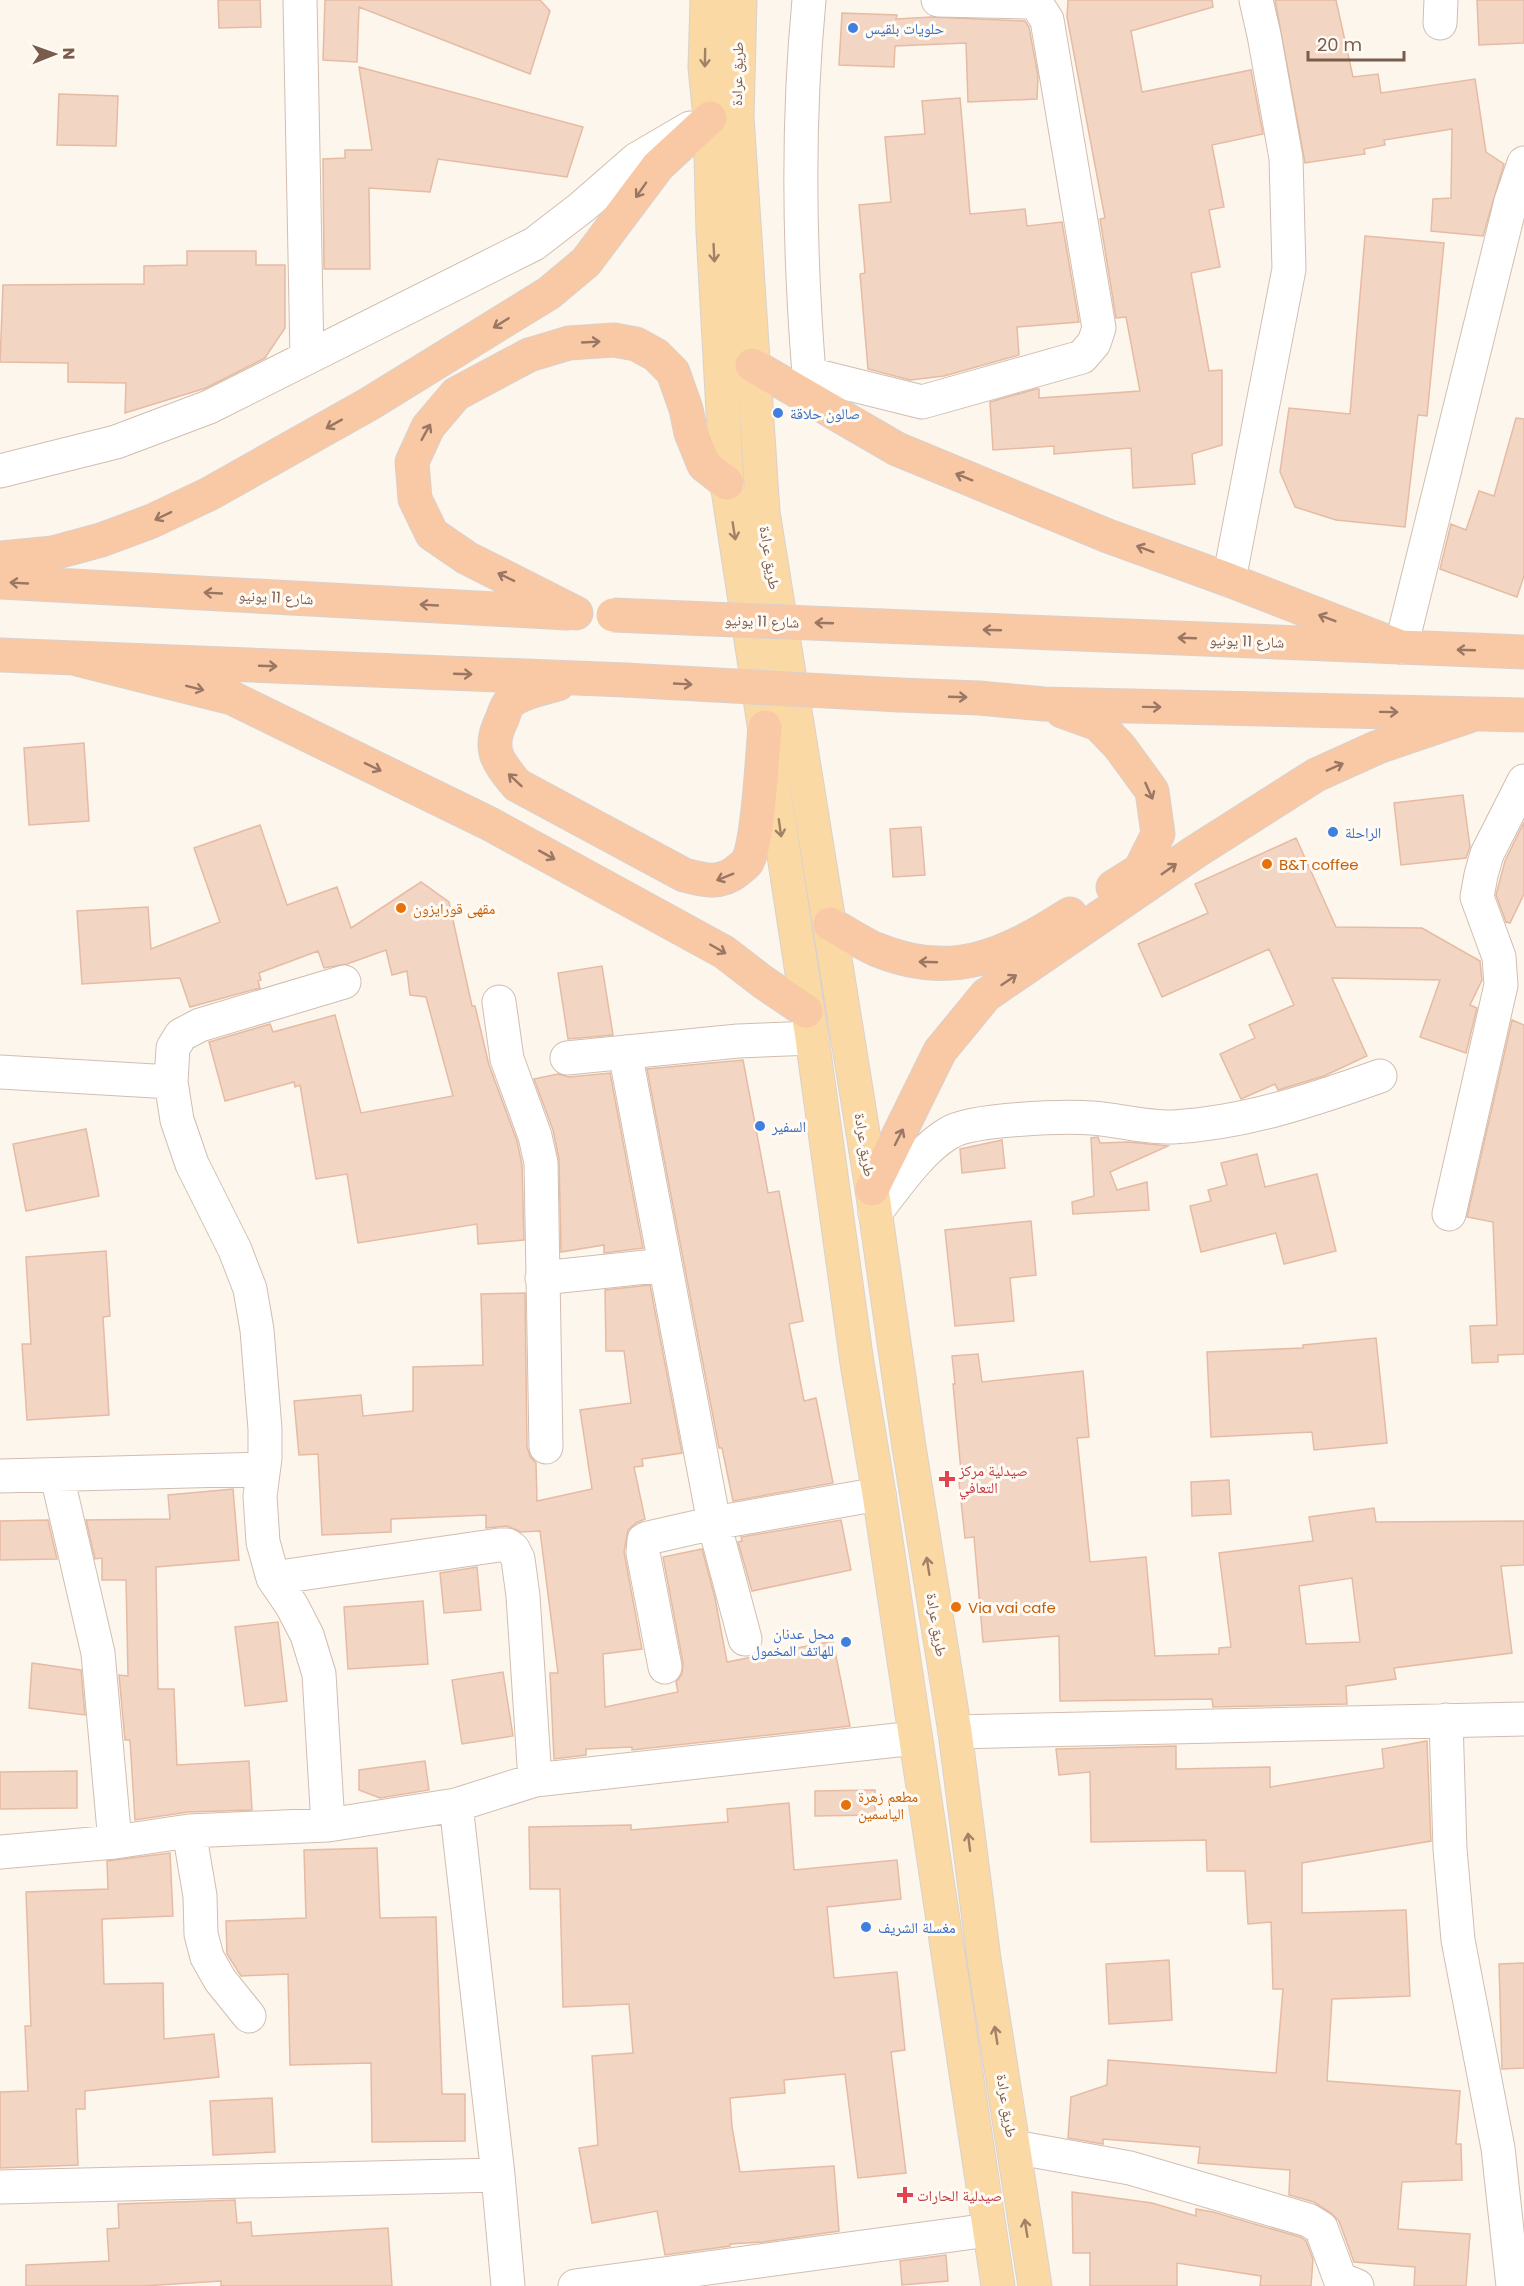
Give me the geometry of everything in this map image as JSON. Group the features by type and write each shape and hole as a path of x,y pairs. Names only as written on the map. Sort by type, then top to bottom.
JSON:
{"highway":[{"path":"0,558 53,553 101,540 171,512 209,494 369,404 549,293 586,262 658,166 723,117"},
{"path":"576,613 467,558 432,534 415,499 412,462 428,427 456,394 529,355 569,343 614,340 636,344 656,355 673,372 686,409 691,433 704,465 727,483"},
{"path":"752,365 812,389 906,453 1108,536 1401,647"},
{"name":"شارع 11 يونيو","path":"0,582 613,615 1524,652"},
{"path":"0,655 577,678 979,698 1044,704 1524,715"},
{"path":"78,659 232,698 511,835 723,952 763,982 809,1025"},
{"path":"577,678 532,692 509,703 495,732 494,751 501,766 517,785 684,875 703,880 716,881 731,876 747,863 754,834 765,727"},
{"path":"830,924 874,948 915,962 960,964 1008,950 1048,928 1140,870 1158,834 1152,791 1120,747 1098,724 1044,704"},
{"path":"874,1201 940,1051 986,995 1195,852 1316,775 1378,747 1475,714"}],"main road":[{"name":"طريق عرادة","path":"707,0 705,67 723,117 752,365 763,512 874,1201 909,1446 955,1732 984,1959 1035,2286"},
{"name":"طريق عرادة","path":"740,0 723,117 712,232 727,483 765,727 857,1363 879,1494 998,2286"},
{"path":"950,1965 984,1959"}],"street":[{"path":"300,0 307,357"},
{"path":"809,0 800,168 803,290 812,389 922,402 1082,357 1094,343 1099,328 1044,12 1030,2 938,0"},
{"path":"1229,580 1289,269 1286,158 1256,0"},
{"path":"0,471 116,442 209,407 534,244 582,207 637,159 667,140 723,117"},
{"path":"1401,647 1511,201 1524,163"},
{"path":"1449,1215 1501,985 1497,950 1487,930 1477,897 1487,854 1524,781"},
{"path":"328,1825 319,1674 307,1635 292,1606 273,1578 263,1542 260,1496 265,1458 263,1390 250,1289 235,1250 192,1164 177,1120 171,1082 173,1048 181,1035 200,1025 344,982"},
{"path":"499,1002 507,1059 535,1136 540,1163 546,1448"},
{"path":"567,1058 738,1041 809,1025"},
{"path":"625,1052 714,1523 745,1639"},
{"path":"0,1072 171,1082"},
{"path":"874,1201 948,1133 968,1125 996,1121 1090,1118 1172,1127 1267,1113 1315,1100 1380,1076"},
{"path":"542,1278 665,1265"},
{"path":"0,1476 263,1469"},
{"path":"57,1476 98,1653 115,1842"},
{"path":"665,1667 643,1553 644,1540 714,1523 879,1494"},
{"path":"273,1578 499,1545 507,1545 513,1549 518,1559 523,1596 535,1780"},
{"path":"955,1732 1524,1719"},
{"path":"1446,1720 1450,1850 1458,1940 1497,2148 1513,2286"},
{"path":"0,1852 115,1842 189,1831 328,1825 456,1805 535,1780 915,1738"},
{"path":"456,1805 498,2175 508,2286"},
{"path":"189,1831 200,1896 201,1934 207,1957 220,1980 249,2016"},
{"path":"1014,2148 1130,2168 1308,2220 1321,2228 1340,2279 1358,2286"},
{"path":"0,2187 498,2175"},
{"path":"575,2286 989,2230"}],"building":[{"path":"218,0 260,0 261,27 219,28"},
{"path":"325,0 540,0 550,11 530,74 359,7 357,62 323,60"},
{"path":"1068,0 1212,0 1213,7 1131,31 1142,92 1251,70 1263,134 1212,145 1224,207 1209,210 1220,267 1191,273 1209,371 1222,370 1222,445 1192,454 1195,484 1133,488 1131,448 1054,454 1054,446 993,450 990,402 1036,389 1039,389 1039,398 1140,391 1126,317 1116,318 1100,219 1105,218 1067,17"},
{"path":"1275,0 1336,0 1353,77 1378,74 1381,93 1475,79 1486,152 1504,164 1483,236 1431,231 1433,199 1451,198 1452,129 1384,140 1385,145 1364,149 1365,154 1305,163"},
{"path":"1477,0 1524,0 1524,43 1479,45"},
{"path":"842,13 897,15 896,19 932,17 1025,21 1029,27 1038,76 1037,99 968,102 966,43 895,46 894,67 839,65"},
{"path":"359,67 583,127 567,177 438,159 430,192 369,188 370,269 324,269 323,159 345,158 345,150 372,150"},
{"path":"59,94 118,96 116,146 57,145"},
{"path":"960,98 970,214 1025,209 1027,226 1062,222 1079,322 1017,327 1019,355 944,376 910,380 868,369 860,274 865,273 859,205 891,202 885,137 925,134 922,101"},
{"path":"1365,236 1444,243 1427,416 1418,415 1405,527 1336,520 1295,507 1280,472 1289,408 1350,414"},
{"path":"187,251 256,251 256,265 285,265 285,328 265,358 206,388 125,413 126,383 68,382 68,363 0,362 3,285 144,284 144,266 187,265"},
{"path":"1516,418 1524,419 1524,576 1517,597 1440,569 1451,524 1466,530 1479,491 1494,496"},
{"path":"84,743 89,821 29,825 24,748"},
{"path":"1463,795 1470,847 1466,858 1401,865 1394,803"},
{"path":"1524,822 1524,894 1510,923 1506,922 1496,895 1505,861"},
{"path":"260,825 287,905 337,887 351,928 421,882 449,902 472,1006 475,1006 489,1065 517,1141 522,1165 524,1240 478,1244 477,1224 358,1243 347,1174 316,1179 300,1085 295,1087 294,1082 225,1101 209,1042 270,1024 273,1032 335,1015 361,1113 453,1096 426,997 410,995 407,971 392,975 386,950 347,964 324,968 318,951 259,973 260,988 190,1007 180,978 82,984 77,911 148,907 151,949 220,922 194,848"},
{"path":"921,827 925,875 893,877 890,829"},
{"path":"1296,838 1336,927 1422,928 1480,961 1482,980 1470,1005 1477,1008 1466,1053 1420,1037 1440,980 1332,978 1367,1056 1324,1076 1278,1090 1275,1084 1241,1099 1220,1054 1255,1038 1249,1025 1294,1005 1269,949 1162,997 1138,944 1208,913 1195,884"},
{"path":"602,966 613,1035 568,1039 558,973"},
{"path":"1512,1020 1524,1025 1524,1354 1498,1355 1498,1362 1472,1363 1470,1326 1497,1325 1493,1222 1467,1217"},
{"path":"743,1060 768,1193 779,1191 803,1321 789,1324 804,1401 816,1398 833,1483 733,1501 722,1448 719,1448 647,1069"},
{"path":"610,1073 643,1248 604,1253 604,1245 561,1252 559,1159 553,1130 534,1079 558,1074 569,1077"},
{"path":"86,1129 99,1196 26,1211 13,1144"},
{"path":"1098,1137 1100,1143 1129,1142 1168,1146 1110,1172 1117,1190 1147,1182 1149,1210 1073,1214 1072,1202 1094,1196 1091,1138"},
{"path":"1002,1140 1005,1168 962,1173 960,1149"},
{"path":"1257,1154 1265,1187 1317,1174 1336,1251 1284,1264 1276,1233 1201,1252 1190,1206 1211,1201 1208,1190 1227,1185 1221,1163"},
{"path":"1031,1221 1036,1275 1010,1278 1014,1321 955,1326 945,1230"},
{"path":"106,1251 110,1316 103,1317 109,1415 27,1420 22,1344 31,1344 26,1257"},
{"path":"650,1285 682,1453 642,1459 643,1466 634,1467 645,1519 628,1530 624,1552 642,1649 603,1654 605,1707 678,1692 676,1682 682,1674 683,1663 663,1557 702,1549 715,1598 727,1662 833,1641 850,1726 632,1750 632,1747 586,1749 586,1755 554,1759 550,1673 558,1673 540,1531 521,1532 507,1526 486,1528 486,1515 391,1519 391,1532 322,1535 318,1454 299,1455 294,1401 361,1395 363,1416 413,1411 413,1367 483,1365 481,1294 525,1293 527,1447 536,1463 537,1501 592,1489 580,1410 631,1403 624,1351 606,1351 605,1290"},
{"path":"1376,1338 1387,1443 1314,1450 1312,1432 1211,1437 1207,1352 1303,1348 1303,1345"},
{"path":"978,1354 982,1382 1083,1371 1089,1437 1077,1438 1090,1562 1146,1557 1155,1656 1219,1654 1219,1648 1231,1647 1219,1553 1313,1541 1309,1517 1374,1508 1376,1522 1524,1521 1524,1565 1501,1566 1512,1653 1394,1668 1396,1679 1346,1686 1347,1704 1213,1707 1212,1699 1060,1701 1059,1636 983,1642 974,1537 965,1538 959,1482 962,1482 952,1356","holes":["1352,1578 1360,1642 1306,1644 1299,1586"]},
{"path":"1229,1480 1231,1514 1192,1516 1191,1482"},
{"path":"233,1489 239,1560 156,1567 158,1689 174,1689 177,1765 249,1761 252,1810 188,1812 135,1820 130,1740 125,1740 119,1675 128,1676 126,1580 102,1580 102,1558 95,1559 86,1520 170,1519 168,1495"},
{"path":"48,1520 57,1559 0,1560 0,1521"},
{"path":"841,1520 851,1570 752,1591 738,1542 742,1541 741,1537"},
{"path":"477,1567 481,1610 444,1613 440,1573"},
{"path":"423,1601 428,1664 348,1669 344,1607"},
{"path":"278,1622 287,1701 245,1706 235,1627"},
{"path":"32,1663 81,1670 85,1715 29,1708"},
{"path":"503,1672 513,1736 462,1744 452,1680"},
{"path":"1427,1741 1431,1841 1302,1863 1302,1913 1406,1910 1410,1996 1332,1999 1327,2081 1460,2091 1456,2144 1461,2144 1462,2180 1402,2182 1398,2229 1470,2234 1466,2286 1414,2286 1415,2267 1354,2262 1339,2221 1314,2202 1289,2195 1290,2170 1198,2163 1200,2147 1103,2139 1103,2144 1068,2138 1071,2097 1107,2085 1108,2060 1276,2073 1283,1989 1273,1989 1271,1922 1248,1924 1245,1871 1207,1871 1206,1840 1091,1842 1090,1772 1059,1775 1056,1749 1176,1746 1176,1769 1270,1767 1270,1787 1384,1768 1382,1749"},
{"path":"425,1761 429,1790 380,1798 359,1790 359,1770"},
{"path":"77,1771 77,1808 0,1809 0,1772"},
{"path":"875,1790 875,1815 815,1816 815,1791"},
{"path":"789,1803 794,1870 897,1860 901,1899 827,1907 834,1978 897,1972 905,2050 891,2052 906,2173 858,2178 845,2074 784,2080 785,2093 730,2098 732,2127 740,2172 834,2166 839,2231 763,2242 730,2244 730,2246 665,2255 657,2211 592,2223 579,2148 598,2145 592,2056 633,2053 629,2004 563,2007 560,1889 530,1889 529,1827 631,1825 631,1830 728,1822 727,1809"},
{"path":"377,1848 380,1918 436,1917 442,2094 465,2094 465,2141 372,2142 371,2063 290,2065 288,1974 241,1976 227,1954 226,1921 306,1918 304,1850"},
{"path":"170,1853 173,1916 102,1919 104,1984 163,1983 164,2039 214,2034 219,2077 85,2091 85,2109 76,2109 78,2165 0,2168 0,2092 28,2091 25,2026 31,2026 26,1892 108,1889 107,1861"},
{"path":"1169,1960 1172,2020 1109,2024 1106,1964"},
{"path":"1524,1963 1524,2068 1502,2069 1499,1964"},
{"path":"272,2098 275,2152 213,2155 210,2101"},
{"path":"1072,2192 1152,2203 1196,2216 1196,2209 1213,2212 1300,2237 1306,2241 1313,2259 1311,2286 1260,2286 1261,2276 1177,2263 1177,2286 1090,2286 1090,2253 1073,2253"},
{"path":"235,2200 237,2223 251,2222 252,2236 388,2228 392,2286 221,2286 221,2281 143,2286 26,2286 26,2265 109,2261 107,2229 119,2228 118,2204"},
{"path":"946,2255 948,2281 902,2285 900,2261"}],"place":[{"name":"حلويات بلقيس","path":"853,28"},
{"name":"صالون حلاقة","path":"778,413"},
{"name":"الراحلة","path":"1333,832"},
{"name":"B&T coffee","path":"1267,864"},
{"name":"مقهى قورايزون","path":"401,908"},
{"name":"السفير","path":"760,1126"},
{"name":"صيدلية مركز التعافي","path":"947,1479"},
{"name":"Via vai cafe","path":"956,1607"},
{"name":"محل عدنان للهاتف المخمول","path":"846,1642"},
{"name":"مطعم زهرة الياسمين","path":"846,1805"},
{"name":"مغسلة الشريف","path":"866,1927"},
{"name":"صيدلية الحارات","path":"905,2195"}]}
